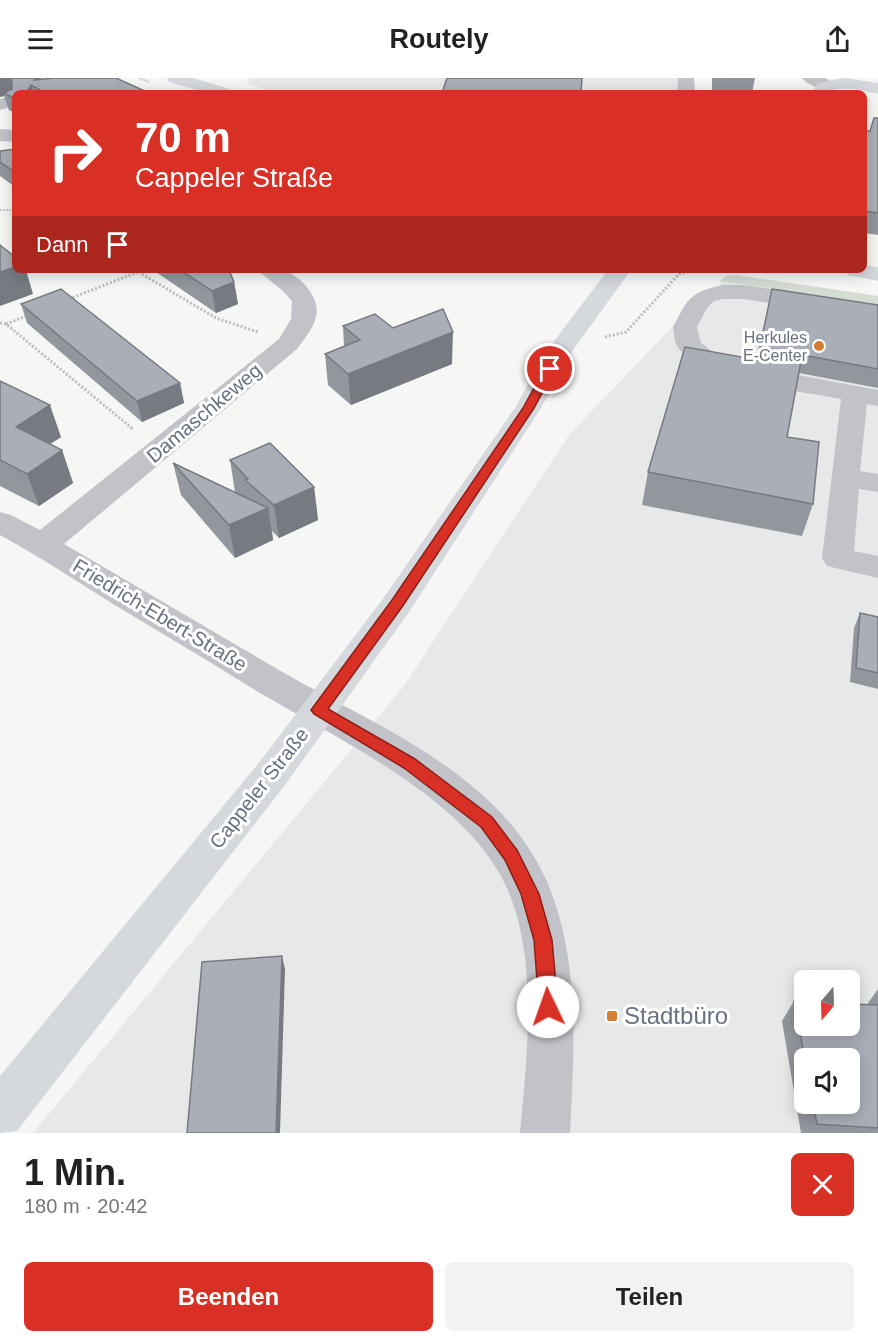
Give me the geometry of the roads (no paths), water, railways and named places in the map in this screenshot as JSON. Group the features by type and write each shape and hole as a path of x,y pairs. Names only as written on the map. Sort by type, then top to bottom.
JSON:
{"main road":[{"path":"175,78 214,90"},
{"path":"824,89 849,83 878,89"},
{"name":"Cappeler Straße","path":"0,1114 275,770 397,604 528,408 561,349 618,273"}],"street":[{"path":"810,78 824,89"},
{"name":"Damaschkeweg","path":"43,544 291,340 305,318 306,301 287,282 273,273"},
{"path":"878,313 744,292 723,292 706,296 697,304 685,327 689,346 712,363 746,373 866,396 845,477 838,558 878,567"},
{"path":"845,477 878,483"},
{"name":"Friedrich-Ebert-Straße","path":"0,522 43,544 141,605 409,763 486,822 511,855 530,894 543,940 550,1053 545,1133"}],"place":[{"name":"Herkules E-Center","path":"819,346"},
{"name":"Stadtbüro","path":"612,1016"}]}
